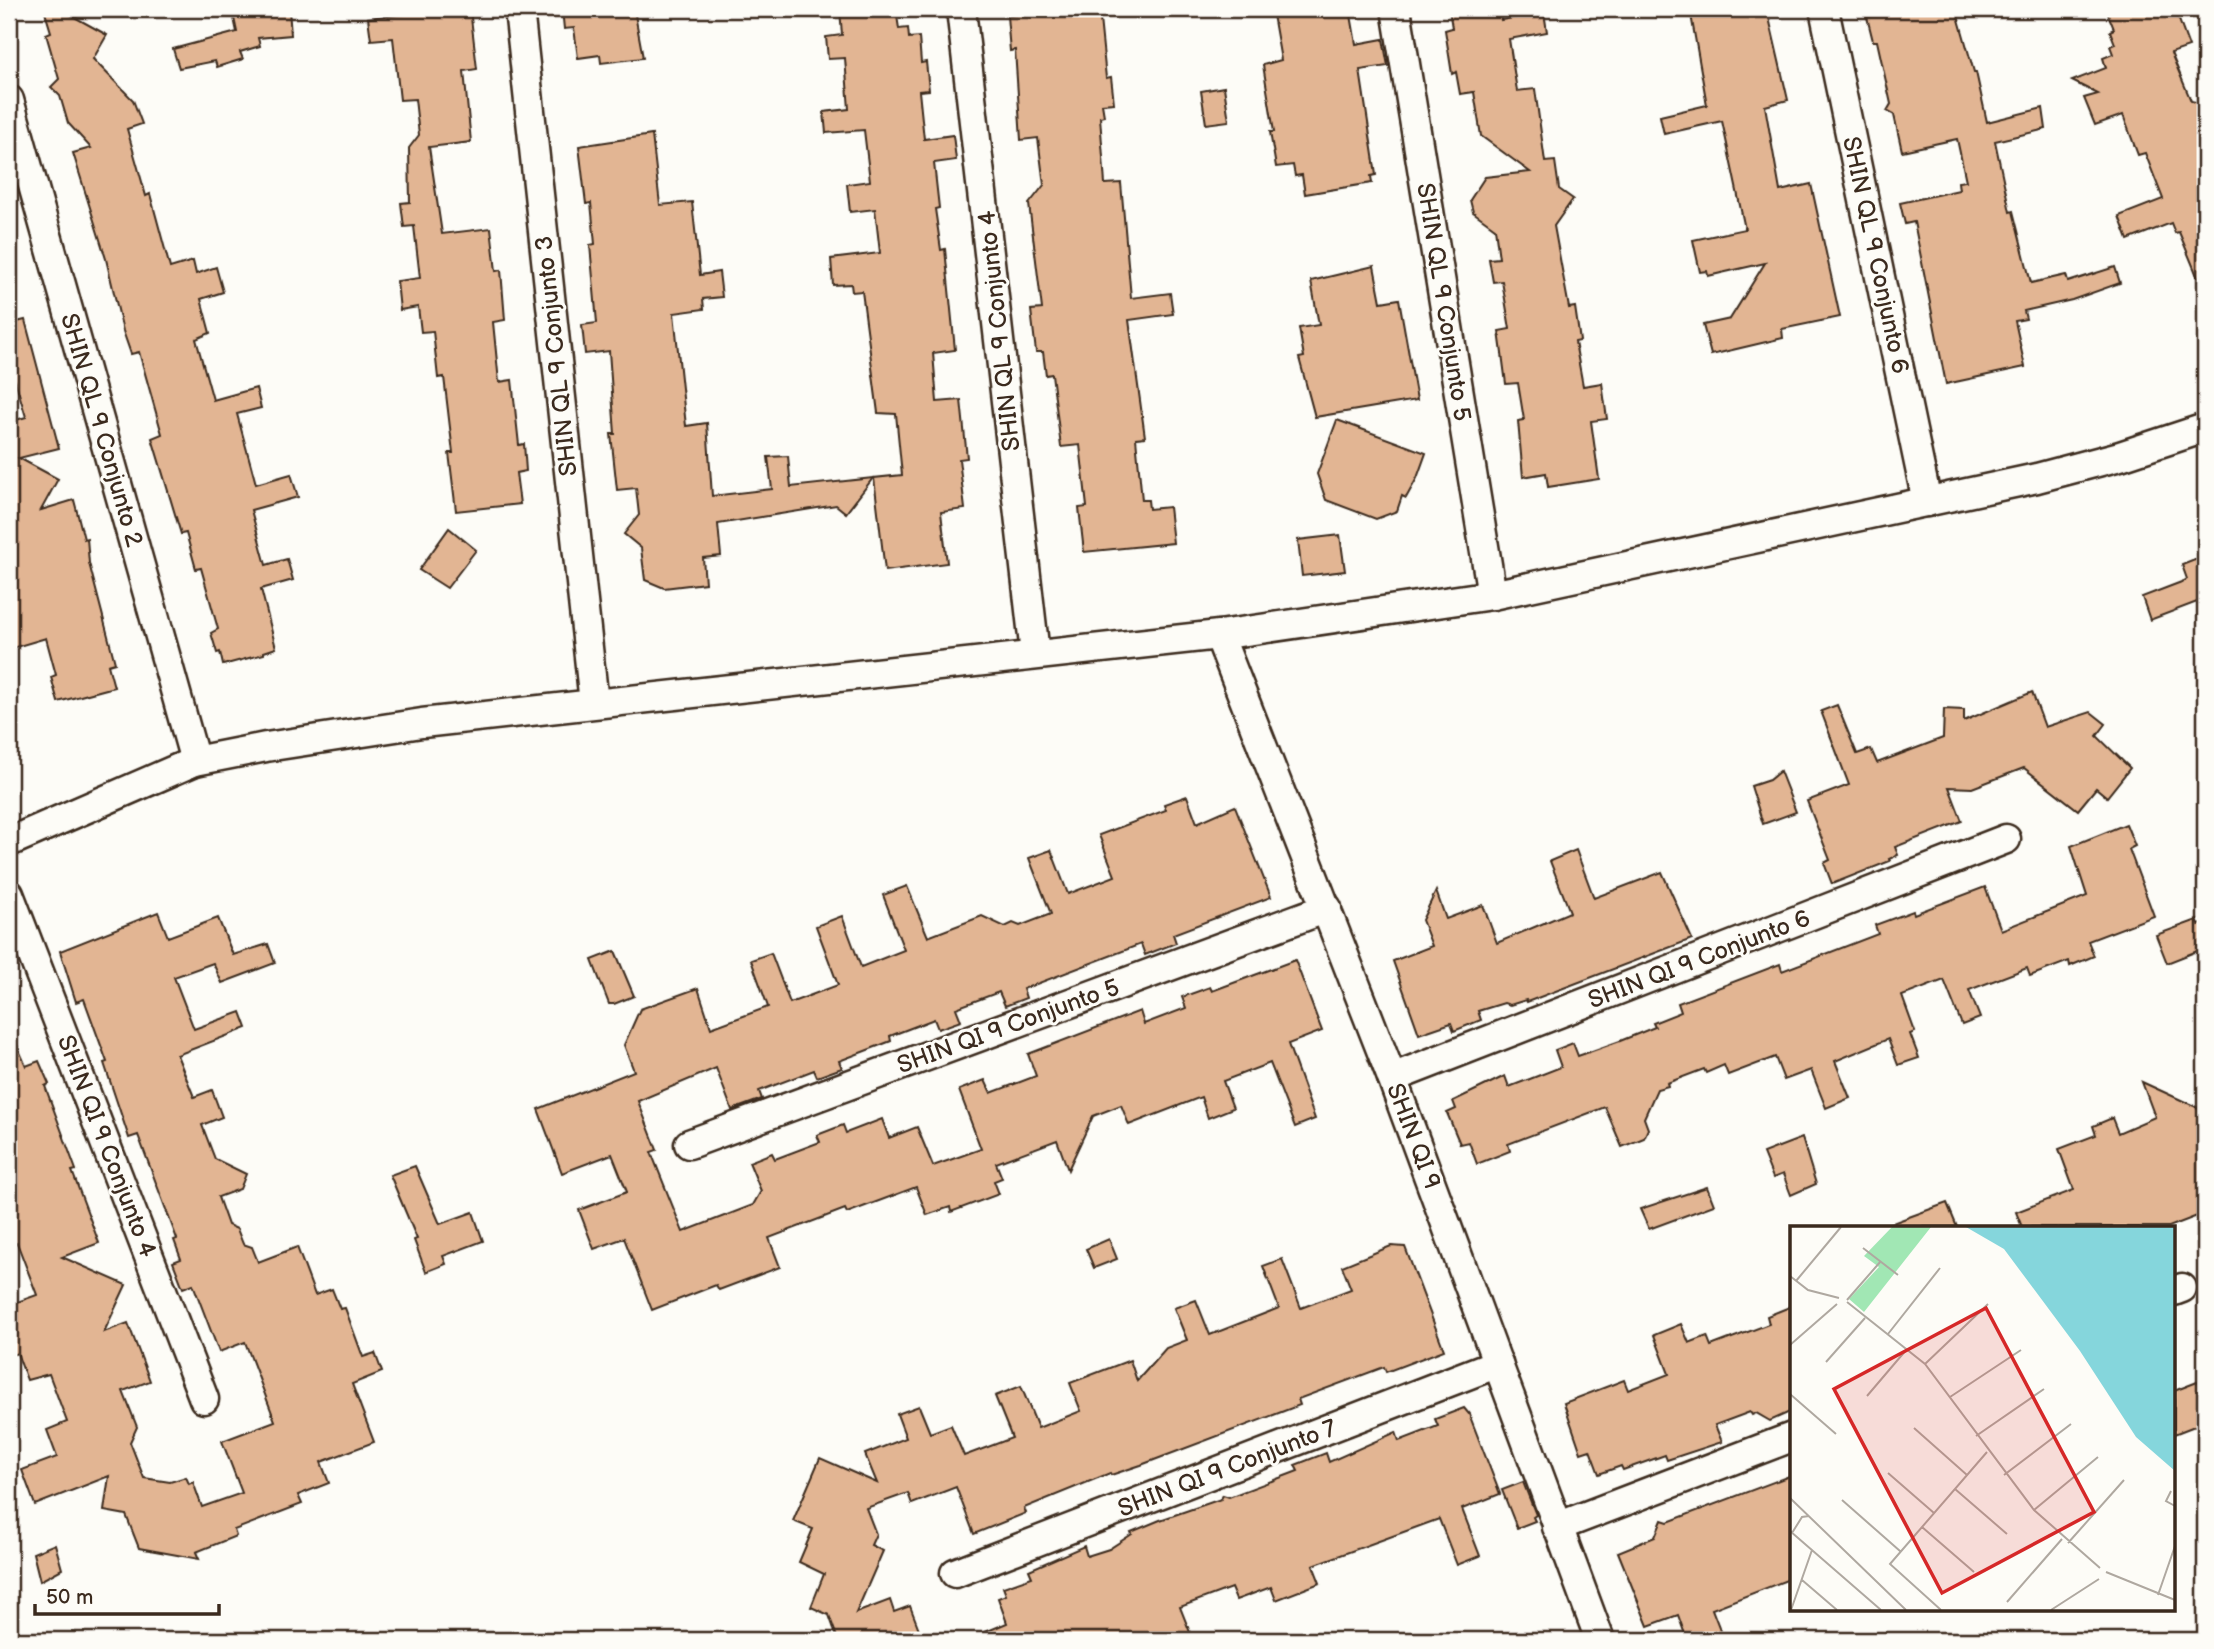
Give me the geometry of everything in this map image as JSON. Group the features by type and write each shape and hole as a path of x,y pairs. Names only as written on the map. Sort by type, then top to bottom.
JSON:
{"street":[{"name":"SHIN QL 9 Conjunto 3","path":"519,9 594,703"},
{"name":"SHIN QL 9 Conjunto 4","path":"961,9 1035,653"},
{"name":"SHIN QL 9 Conjunto 5","path":"1396,9 1492,595"},
{"name":"SHIN QL 9 Conjunto 6","path":"1824,9 1927,502"},
{"name":"SHIN QL 9 Conjunto 2","path":"9,100 195,761"},
{"path":"9,842 195,761 422,723 1035,653 1219,635 1492,595 1927,502 2096,462 2205,428"},
{"name":"SHIN QI 9","path":"1219,635 1392,1078 1600,1640"},
{"name":"SHIN QI 9 Conjunto 6","path":"1392,1078 2006,839"},
{"name":"SHIN QI 9 Conjunto 4","path":"9,894 204,1399"},
{"name":"SHIN QI 9 Conjunto 5","path":"689,1144 1327,908"},
{"name":"SHIN QI 9 Conjunto 7","path":"955,1573 1498,1363"},
{"path":"1557,1527 1790,1438"}],"building":[{"path":"44,9 60,9 107,35 93,59 133,100 142,124 127,129 146,196 150,194 170,268 193,261 196,274 216,267 223,292 201,299 210,333 196,339 213,400 256,388 261,408 237,414 256,484 291,474 298,497 251,510 266,565 287,559 293,580 261,589 276,648 264,654 223,665 220,652 217,653 211,633 218,629 201,568 196,569 186,533 181,534 152,438 162,434 139,352 131,354 123,331 106,259 73,153 91,148 68,123 60,96 51,87 59,79 46,34 51,32"},
{"path":"232,9 289,9 291,35 258,38 260,46 240,52 243,59 217,67 215,61 179,68 173,49 237,32"},
{"path":"470,9 477,69 464,71 471,142 429,147 442,234 491,228 496,271 501,270 505,320 493,322 499,382 512,380 519,445 524,444 526,471 516,473 520,504 456,511 449,453 453,453 444,377 438,378 433,331 421,332 418,307 400,310 397,281 420,278 414,226 404,227 401,203 410,202 409,148 419,135 415,99 400,100 393,38 371,40 368,18"},
{"path":"562,9 634,9 643,58 601,63 600,55 578,58 574,28 564,29"},
{"path":"840,9 896,9 899,29 908,28 909,38 919,37 921,63 926,62 929,90 919,91 924,139 953,135 956,160 934,163 939,208 935,209 941,250 945,249 955,350 933,353 937,402 961,400 967,458 959,459 965,509 941,512 947,563 885,571 874,478 902,475 896,414 878,413 862,291 852,292 851,284 833,285 831,259 880,253 875,209 850,212 847,184 870,181 864,130 826,133 824,112 849,109 845,58 828,59 826,37 842,35"},
{"path":"1099,9 1106,78 1111,77 1114,103 1102,104 1104,116 1100,117 1105,184 1121,183 1131,298 1170,293 1173,314 1129,320 1145,437 1136,438 1142,500 1148,500 1149,509 1169,507 1173,543 1084,552 1079,508 1087,507 1080,445 1061,447 1052,374 1046,375 1043,352 1036,352 1031,310 1042,309 1029,204 1044,185 1038,138 1021,140 1015,50 1010,51 1007,16"},
{"path":"1272,9 1350,9 1356,44 1383,39 1388,66 1360,70 1376,175 1371,176 1372,183 1305,194 1302,175 1295,176 1293,165 1276,167 1270,132 1274,132 1263,65 1281,60"},
{"path":"1449,9 1499,9 1501,20 1544,12 1547,32 1509,39 1517,91 1535,89 1545,162 1555,161 1559,189 1573,199 1554,226 1569,308 1575,307 1580,341 1575,342 1583,386 1602,383 1607,419 1591,421 1599,479 1548,487 1546,473 1523,477 1518,421 1524,420 1518,383 1506,384 1499,331 1510,329 1502,281 1493,282 1489,259 1499,258 1495,228 1473,212 1470,200 1485,177 1530,172 1481,136 1474,92 1460,94 1456,72 1452,74 1445,30 1452,28"},
{"path":"1690,9 1767,9 1788,100 1765,106 1780,191 1811,184 1840,317 1782,329 1783,338 1711,355 1703,325 1730,319 1765,263 1708,276 1707,271 1700,272 1693,240 1745,229 1722,121 1664,134 1660,116 1707,105"},
{"path":"1915,9 1956,9 1976,72 1987,122 2043,108 2046,129 1995,141 2010,212 2013,211 2031,283 2066,275 2068,282 2115,267 2120,283 2072,300 2024,311 2026,319 2015,321 2025,367 1946,384 1914,222 1905,224 1900,203 1959,190 1958,182 1966,181 1957,139 1902,151 1894,115 1887,111 1891,104 1877,41 1873,41 1867,17"},
{"path":"2106,9 2175,9 2189,47 2171,53 2191,101 2205,104 2205,295 2179,232 2175,233 2171,223 2128,240 2119,216 2163,199 2145,153 2138,155 2123,115 2095,125 2084,98 2098,94 2072,81 2106,68 2103,58 2113,54 2110,46 2115,44 2110,31 2114,29"},
{"path":"1224,87 1229,121 1206,124 1201,91"},
{"path":"652,135 660,205 692,202 700,275 719,272 722,297 703,299 704,309 674,313 686,426 707,423 712,496 772,489 768,457 788,456 791,487 873,478 846,513 836,505 718,524 721,556 703,558 705,583 664,588 645,580 641,548 624,534 639,515 636,488 617,490 611,434 615,434 609,351 585,354 582,325 597,323 590,245 595,244 591,203 586,204 579,146"},
{"path":"1374,266 1381,302 1399,299 1417,400 1315,417 1299,358 1304,357 1299,328 1319,325 1311,281"},
{"path":"25,320 59,448 19,458 58,479 41,510 74,500 84,539 87,538 89,563 115,663 108,665 114,687 58,702 51,677 56,675 46,638 9,649 9,422 26,417 15,380 9,382 9,324"},
{"path":"1337,420 1426,453 1417,478 1406,498 1402,496 1397,511 1376,519 1326,500 1317,474"},
{"path":"449,528 476,550 447,588 419,570"},
{"path":"1340,535 1345,571 1302,576 1298,540"},
{"path":"2205,556 2205,620 2197,602 2150,620 2142,597 2184,581 2187,579 2182,565"},
{"path":"2032,692 2045,727 2091,712 2106,724 2097,736 2130,768 2107,797 2096,788 2078,810 2024,768 1972,788 1949,787 1962,821 1895,847 1898,855 1889,859 1890,861 1832,884 1824,863 1830,860 1807,801 1849,785 1821,711 1837,705 1857,754 1871,749 1877,763 1943,738 1944,709 1964,710 1964,721"},
{"path":"1780,771 1796,812 1763,824 1751,786 1769,780"},
{"path":"1187,796 1197,823 1235,806 1271,897 1173,934 1176,943 1145,955 1141,944 1023,989 1026,998 1005,1006 999,992 956,1008 961,1021 938,1029 934,1019 890,1036 891,1041 839,1061 842,1068 817,1077 814,1070 759,1091 762,1099 732,1110 716,1068 638,1101 657,1150 651,1152 683,1232 753,1205 761,1191 749,1162 772,1153 775,1159 820,1142 817,1135 843,1125 846,1133 882,1119 889,1138 917,1127 933,1166 981,1149 959,1090 985,1080 991,1093 1036,1076 1028,1054 1140,1011 1144,1024 1186,1008 1182,997 1210,987 1212,991 1295,960 1322,1031 1288,1044 1315,1119 1295,1127 1270,1063 1223,1081 1233,1108 1208,1118 1201,1097 1129,1125 1121,1105 1093,1116 1068,1170 1057,1140 996,1163 1002,1178 994,1181 999,1194 951,1212 950,1207 927,1215 916,1187 847,1213 845,1209 769,1238 780,1267 719,1290 716,1285 652,1310 624,1238 594,1249 579,1210 627,1192 612,1154 562,1173 538,1109 634,1071 624,1045 640,1009 698,988 711,1028 768,1007 751,960 771,953 790,1003 838,985 816,926 842,916 861,967 904,950 883,895 907,886 928,937 982,916 1005,927 1013,923 1020,926 1051,914 1029,858 1051,850 1068,894 1115,876 1099,835 1166,810 1164,804"},
{"path":"2126,824 2135,846 2129,849 2154,916 2088,941 2094,956 2070,966 2069,961 2030,976 2027,968 1969,990 1980,1018 1962,1025 1944,980 1902,996 1915,1032 1910,1034 1919,1058 1898,1065 1888,1039 1835,1061 1850,1098 1826,1108 1811,1070 1784,1080 1775,1057 1728,1075 1724,1065 1706,1073 1704,1069 1667,1083 1668,1086 1657,1089 1644,1118 1648,1129 1644,1138 1622,1147 1605,1107 1508,1144 1510,1151 1477,1164 1469,1142 1460,1144 1447,1113 1456,1109 1453,1101 1505,1076 1509,1087 1561,1067 1555,1050 1573,1043 1578,1056 1620,1041 1655,1027 1653,1023 1681,1012 1678,1003 1780,964 1782,971 1878,934 1875,925 1913,911 1914,914 1985,887 2001,930 2087,896 2071,846"},
{"path":"1576,850 1594,898 1662,872 1692,939 1527,1002 1526,1000 1510,1005 1504,1003 1478,1011 1481,1020 1454,1031 1451,1023 1419,1034 1393,961 1432,946 1422,920 1436,891 1446,919 1483,905 1497,943 1570,912 1550,861"},
{"path":"158,912 168,937 218,918 233,955 268,944 275,963 222,983 213,963 174,977 194,1029 241,1012 247,1028 177,1055 194,1097 212,1090 222,1117 202,1125 215,1159 246,1174 240,1189 218,1197 228,1225 237,1229 243,1244 252,1247 258,1262 297,1247 315,1295 332,1289 340,1309 345,1308 363,1357 375,1353 382,1372 352,1384 374,1442 321,1462 329,1483 298,1495 302,1504 234,1530 236,1536 196,1552 199,1559 139,1548 126,1515 104,1511 109,1476 35,1505 22,1470 57,1457 47,1430 67,1422 49,1374 27,1380 17,1353 9,1356 9,1305 37,1295 17,1243 9,1246 9,1027 26,1066 39,1061 49,1084 45,1086 76,1170 72,1171 99,1243 62,1257 126,1285 104,1332 128,1323 150,1381 123,1391 137,1427 130,1442 144,1478 170,1482 186,1477 189,1484 193,1482 202,1507 242,1493 222,1441 275,1421 245,1342 219,1352 193,1284 183,1288 173,1262 181,1259 174,1240 177,1239 138,1135 129,1138 104,1063 107,1062 84,999 76,1002 60,951"},
{"path":"2197,920 2199,925 2205,923 2205,948 2167,963 2156,935"},
{"path":"615,951 634,996 609,1004 592,960"},
{"path":"2142,1082 2205,1111 2205,1213 2172,1226 2022,1226 2016,1212 2074,1190 2059,1149 2096,1135 2093,1126 2112,1118 2118,1133 2155,1117"},
{"path":"1802,1138 1816,1184 1791,1195 1783,1174 1773,1178 1763,1153"},
{"path":"415,1166 440,1224 473,1212 483,1241 443,1256 446,1264 426,1272 414,1240 417,1239 390,1175"},
{"path":"1707,1187 1714,1205 1649,1229 1640,1209"},
{"path":"1947,1203 1957,1226 1887,1226"},
{"path":"1109,1239 1117,1259 1094,1268 1086,1249"},
{"path":"1391,1246 1405,1247 1444,1350 1386,1372 1384,1367 1298,1399 1300,1405 1141,1465 1111,1475 1110,1473 1024,1508 1026,1513 974,1534 956,1487 912,1504 908,1493 866,1508 876,1534 871,1545 883,1551 856,1613 890,1600 894,1612 910,1606 923,1640 838,1640 829,1615 811,1607 824,1574 799,1562 813,1529 793,1521 820,1458 877,1483 865,1454 906,1438 897,1414 919,1406 930,1433 951,1425 964,1456 1012,1438 995,1396 1021,1386 1038,1428 1081,1411 1070,1383 1130,1360 1137,1381 1166,1348 1187,1340 1174,1308 1196,1300 1210,1335 1279,1308 1263,1266 1282,1259 1301,1308 1351,1289 1342,1266"},
{"path":"1790,1307 1790,1412 1770,1421 1750,1412 1715,1425 1722,1442 1667,1460 1665,1455 1623,1470 1621,1466 1599,1474 1590,1450 1581,1453 1564,1403 1624,1380 1628,1390 1669,1374 1654,1335 1681,1324 1689,1343 1707,1336 1711,1346 1769,1324 1767,1316"},
{"path":"2205,1379 2205,1422 2176,1433 2176,1390"},
{"path":"1464,1408 1469,1414 1500,1494 1462,1509 1480,1556 1457,1565 1439,1519 1313,1565 1320,1583 1276,1600 1271,1587 1236,1600 1231,1588 1180,1607 1193,1640 966,1640 1007,1623 998,1598 1006,1595 1003,1587 1032,1577 1029,1570 1084,1546 1087,1556 1109,1549 1132,1534 1131,1532 1221,1499 1223,1495 1229,1497 1298,1471 1295,1465 1326,1453 1329,1462 1396,1432 1399,1441 1438,1426 1435,1419"},
{"path":"1790,1476 1790,1579 1712,1609 1724,1640 1687,1640 1678,1615 1648,1626 1618,1552 1655,1537 1662,1520 1668,1522"},
{"path":"1523,1482 1536,1515 1533,1517 1535,1521 1517,1528 1502,1490"},
{"path":"55,1544 62,1569 40,1581 33,1553"}]}
